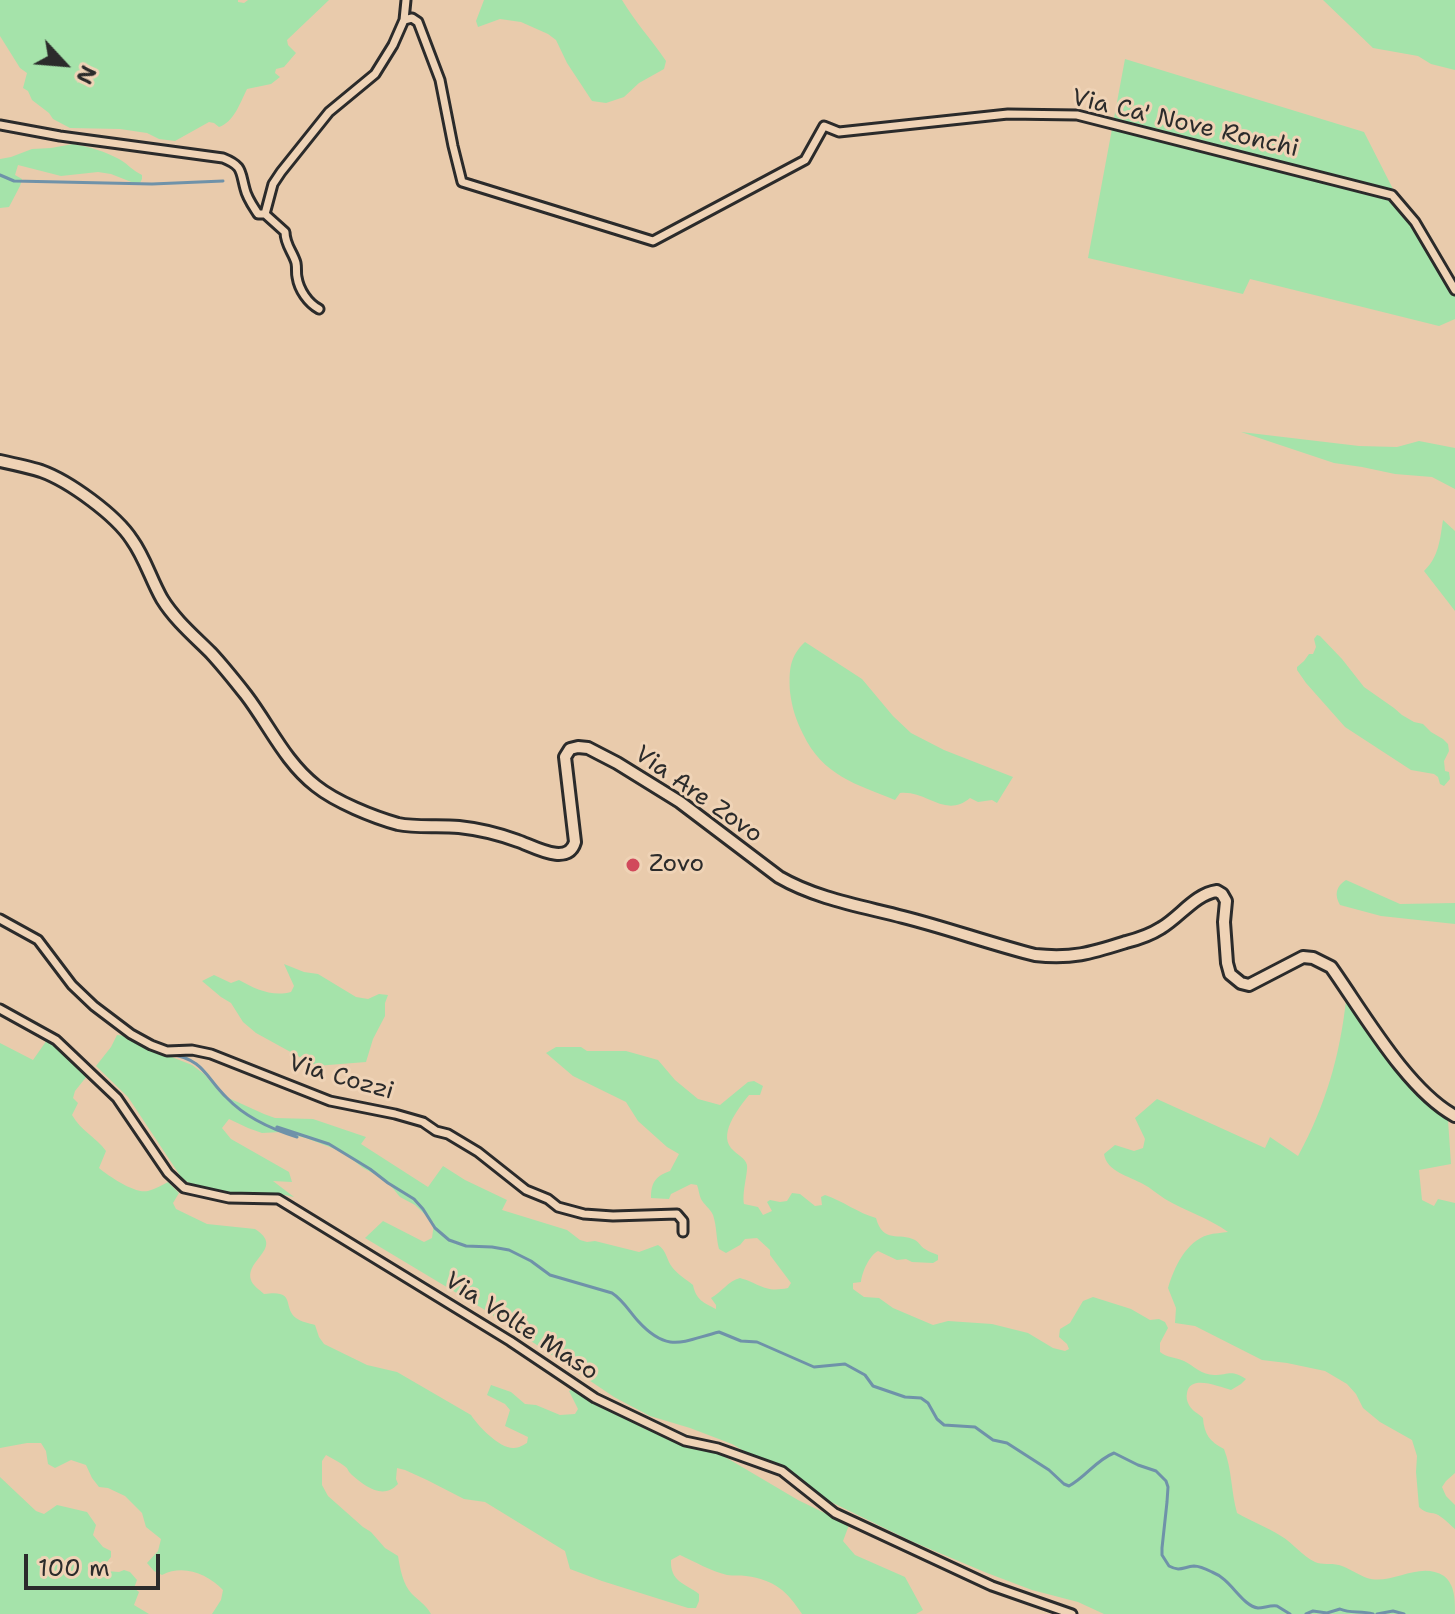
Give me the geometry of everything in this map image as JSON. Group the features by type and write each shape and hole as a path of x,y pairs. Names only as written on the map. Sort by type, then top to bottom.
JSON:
{"street":[{"path":"265,214 273,184 281,172 329,112 375,74 404,20 406,0"},
{"name":"Via Ca' Nove Ronchi","path":"404,20 412,18 418,22 440,80 462,182 653,241 805,160 824,126 839,132 1008,114 1077,115 1392,195 1415,222 1455,290"},
{"path":"0,125 223,158 235,163 243,174 245,189 258,214 265,214 285,232 301,290 312,306 319,309"},
{"name":"Via Are Zovo","path":"0,461 56,477 117,523 131,537 162,599 245,694 299,771 318,788 358,809 400,824 479,830 547,852 568,854 575,842 565,757 570,749 583,747 593,749 680,802 796,887 1035,955 1086,955 1142,937 1160,929 1201,896 1217,891 1226,901 1224,922 1230,974 1249,985 1303,957 1313,958 1331,967 1408,1075 1442,1109 1455,1116"},
{"name":"Via Cozzi","path":"0,919 38,940 72,985 94,1006 151,1045 167,1051 192,1050 211,1054 330,1101 423,1122 478,1152 526,1190 558,1207 584,1214 613,1216 677,1214 683,1221 683,1232"},
{"name":"Via Volte Maso","path":"0,1009 56,1040 117,1098 168,1173 184,1188 229,1198 278,1199 510,1341 595,1398 685,1441 718,1448 782,1471 835,1513 992,1586 1072,1614"}],"green space":[{"path":"0,0 238,0 244,3 248,0 329,0 287,40 296,53 284,67 276,69 275,73 280,77 271,84 247,89 236,111 224,125 219,127 209,122 175,141 120,129 70,128 53,119 23,88 27,73 20,68 0,36"},
{"path":"484,0 622,0 666,61 664,69 639,83 624,97 606,103 592,101 556,40 548,34 521,22 500,19 478,27 476,21"},
{"path":"1323,0 1455,0 1455,70 1431,64 1418,56 1373,48"},
{"path":"1125,59 1364,132 1394,191 1419,223 1440,258 1455,294 1455,319 1439,326 1250,279 1243,294 1088,258"},
{"path":"73,144 122,161 142,175 139,185 111,174 98,172 61,176 18,165 15,175 22,179 20,186 9,207 0,208 0,159 32,149"},
{"path":"1241,432 1359,446 1397,447 1419,441 1455,448 1455,489 1432,477 1334,463"},
{"path":"1443,520 1455,531 1455,611 1424,571 1436,554"},
{"path":"1317,635 1342,659 1364,687 1402,715 1423,724 1448,744 1449,751 1444,761 1450,779 1444,786 1434,774 1411,770 1345,727 1306,683 1297,667 1309,654 1313,654"},
{"path":"805,642 862,679 911,733 944,750 1013,777 997,803 992,800 978,802 970,798 952,806 910,793 900,793 895,800 842,777 820,760 798,724 792,703 791,665"},
{"path":"1346,880 1400,904 1455,903 1455,924 1381,916 1340,905 1337,891"},
{"path":"284,964 318,974 356,997 368,999 379,994 388,995 385,1016 366,1062 316,1066 256,1033 243,1022 231,1003 202,981 214,975 231,983 239,980 270,993 291,992 294,986"},
{"path":"1346,1000 1391,1065 1448,1120 1451,1164 1419,1170 1422,1200 1434,1206 1438,1199 1455,1203 1455,1473 1442,1487 1455,1505 1455,1529 1439,1515 1419,1507 1417,1456 1412,1440 1380,1422 1363,1408 1347,1384 1325,1371 1262,1360 1195,1326 1175,1323 1176,1308 1168,1288 1182,1256 1200,1238 1228,1232 1119,1173 1109,1165 1104,1154 1115,1145 1134,1151 1143,1148 1145,1139 1135,1118 1157,1099 1265,1148 1270,1137 1298,1156 1330,1081"},
{"path":"117,1035 127,1036 192,1065 222,1095 264,1114 275,1118 313,1119 366,1137 361,1144 428,1187 443,1166 507,1200 502,1210 567,1230 580,1240 639,1252 658,1245 674,1270 693,1285 698,1298 716,1309 711,1298 740,1278 773,1289 788,1288 791,1283 770,1255 770,1250 757,1238 745,1239 726,1253 719,1249 713,1215 701,1199 697,1185 691,1184 671,1194 669,1199 651,1198 655,1180 670,1171 679,1154 638,1121 626,1102 573,1076 546,1053 556,1047 581,1047 587,1051 626,1051 658,1060 675,1080 698,1099 720,1105 748,1082 754,1081 763,1086 760,1095 749,1095 744,1101 731,1123 727,1138 729,1145 747,1165 744,1204 758,1207 763,1215 772,1211 767,1202 770,1200 787,1201 792,1193 800,1194 815,1206 822,1205 821,1197 825,1195 876,1218 887,1234 915,1240 938,1255 938,1260 933,1263 912,1262 897,1260 878,1251 866,1265 861,1282 853,1283 853,1289 864,1297 879,1298 893,1308 933,1325 948,1321 992,1324 1028,1333 1053,1348 1065,1351 1069,1349 1059,1337 1060,1329 1070,1323 1083,1301 1093,1297 1131,1309 1150,1320 1165,1322 1168,1328 1160,1343 1160,1352 1206,1374 1233,1373 1246,1379 1231,1390 1206,1383 1193,1384 1187,1395 1190,1407 1203,1418 1209,1437 1224,1449 1237,1513 1281,1536 1315,1562 1339,1565 1367,1578 1386,1579 1425,1571 1444,1576 1452,1588 1455,1614 1104,1614 1078,1602 1032,1590 987,1573 911,1541 829,1501 732,1444 650,1416 614,1397 485,1310 365,1238 383,1221 424,1242 432,1238 434,1223 415,1205 400,1197 386,1180 363,1168 343,1152 281,1132 262,1133 229,1119 222,1128 231,1139 289,1172 292,1182 273,1181 294,1197 220,1192 193,1185 181,1177 128,1097 96,1066"},
{"path":"47,1040 87,1076 75,1091 73,1098 78,1103 72,1115 106,1151 99,1168 136,1190 151,1190 168,1182 179,1193 173,1203 176,1209 207,1224 255,1229 266,1242 251,1273 254,1286 264,1294 285,1296 292,1314 315,1325 324,1344 367,1365 397,1372 471,1415 490,1436 508,1447 516,1448 527,1443 528,1437 505,1426 510,1410 487,1395 491,1385 511,1392 525,1404 560,1415 575,1414 578,1409 569,1391 577,1387 645,1429 715,1451 798,1500 849,1525 843,1541 855,1555 905,1577 923,1610 916,1614 802,1614 791,1599 773,1584 756,1578 727,1575 680,1555 671,1560 673,1573 679,1581 699,1594 696,1608 688,1608 570,1569 565,1551 485,1502 464,1499 397,1468 398,1484 386,1491 375,1490 326,1455 322,1461 322,1485 328,1496 398,1556 406,1586 431,1614 212,1614 223,1590 195,1572 179,1570 162,1575 154,1571 147,1563 158,1551 161,1539 146,1527 142,1513 125,1496 99,1487 86,1465 71,1460 55,1468 48,1464 41,1443 0,1448 0,1043 33,1060"},
{"path":"0,1477 36,1511 44,1514 57,1505 87,1512 96,1525 93,1535 111,1551 106,1571 130,1572 137,1580 134,1588 139,1592 134,1605 149,1614 0,1614"}],"waterway":[{"path":"0,175 14,181 152,184 223,181"},
{"path":"111,1023 130,1037"},
{"path":"170,1054 198,1065 234,1105 251,1117 287,1134 297,1137 277,1127 329,1144 370,1169 414,1199 435,1228 449,1240 466,1246 509,1250 550,1275 612,1293 658,1338 676,1342 719,1332 741,1341 757,1342 814,1367 845,1364 865,1375 873,1386 905,1397 921,1398 944,1425 975,1427 993,1440 1007,1443 1069,1486 1114,1453 1156,1471 1168,1487 1162,1555 1169,1566 1206,1569 1219,1575 1252,1606 1277,1606 1290,1614"},
{"path":"1306,1614 1340,1609 1373,1614"},
{"path":"1377,1614 1393,1611 1404,1614"}],"place":[{"name":"Zovo","path":"633,865"}]}
